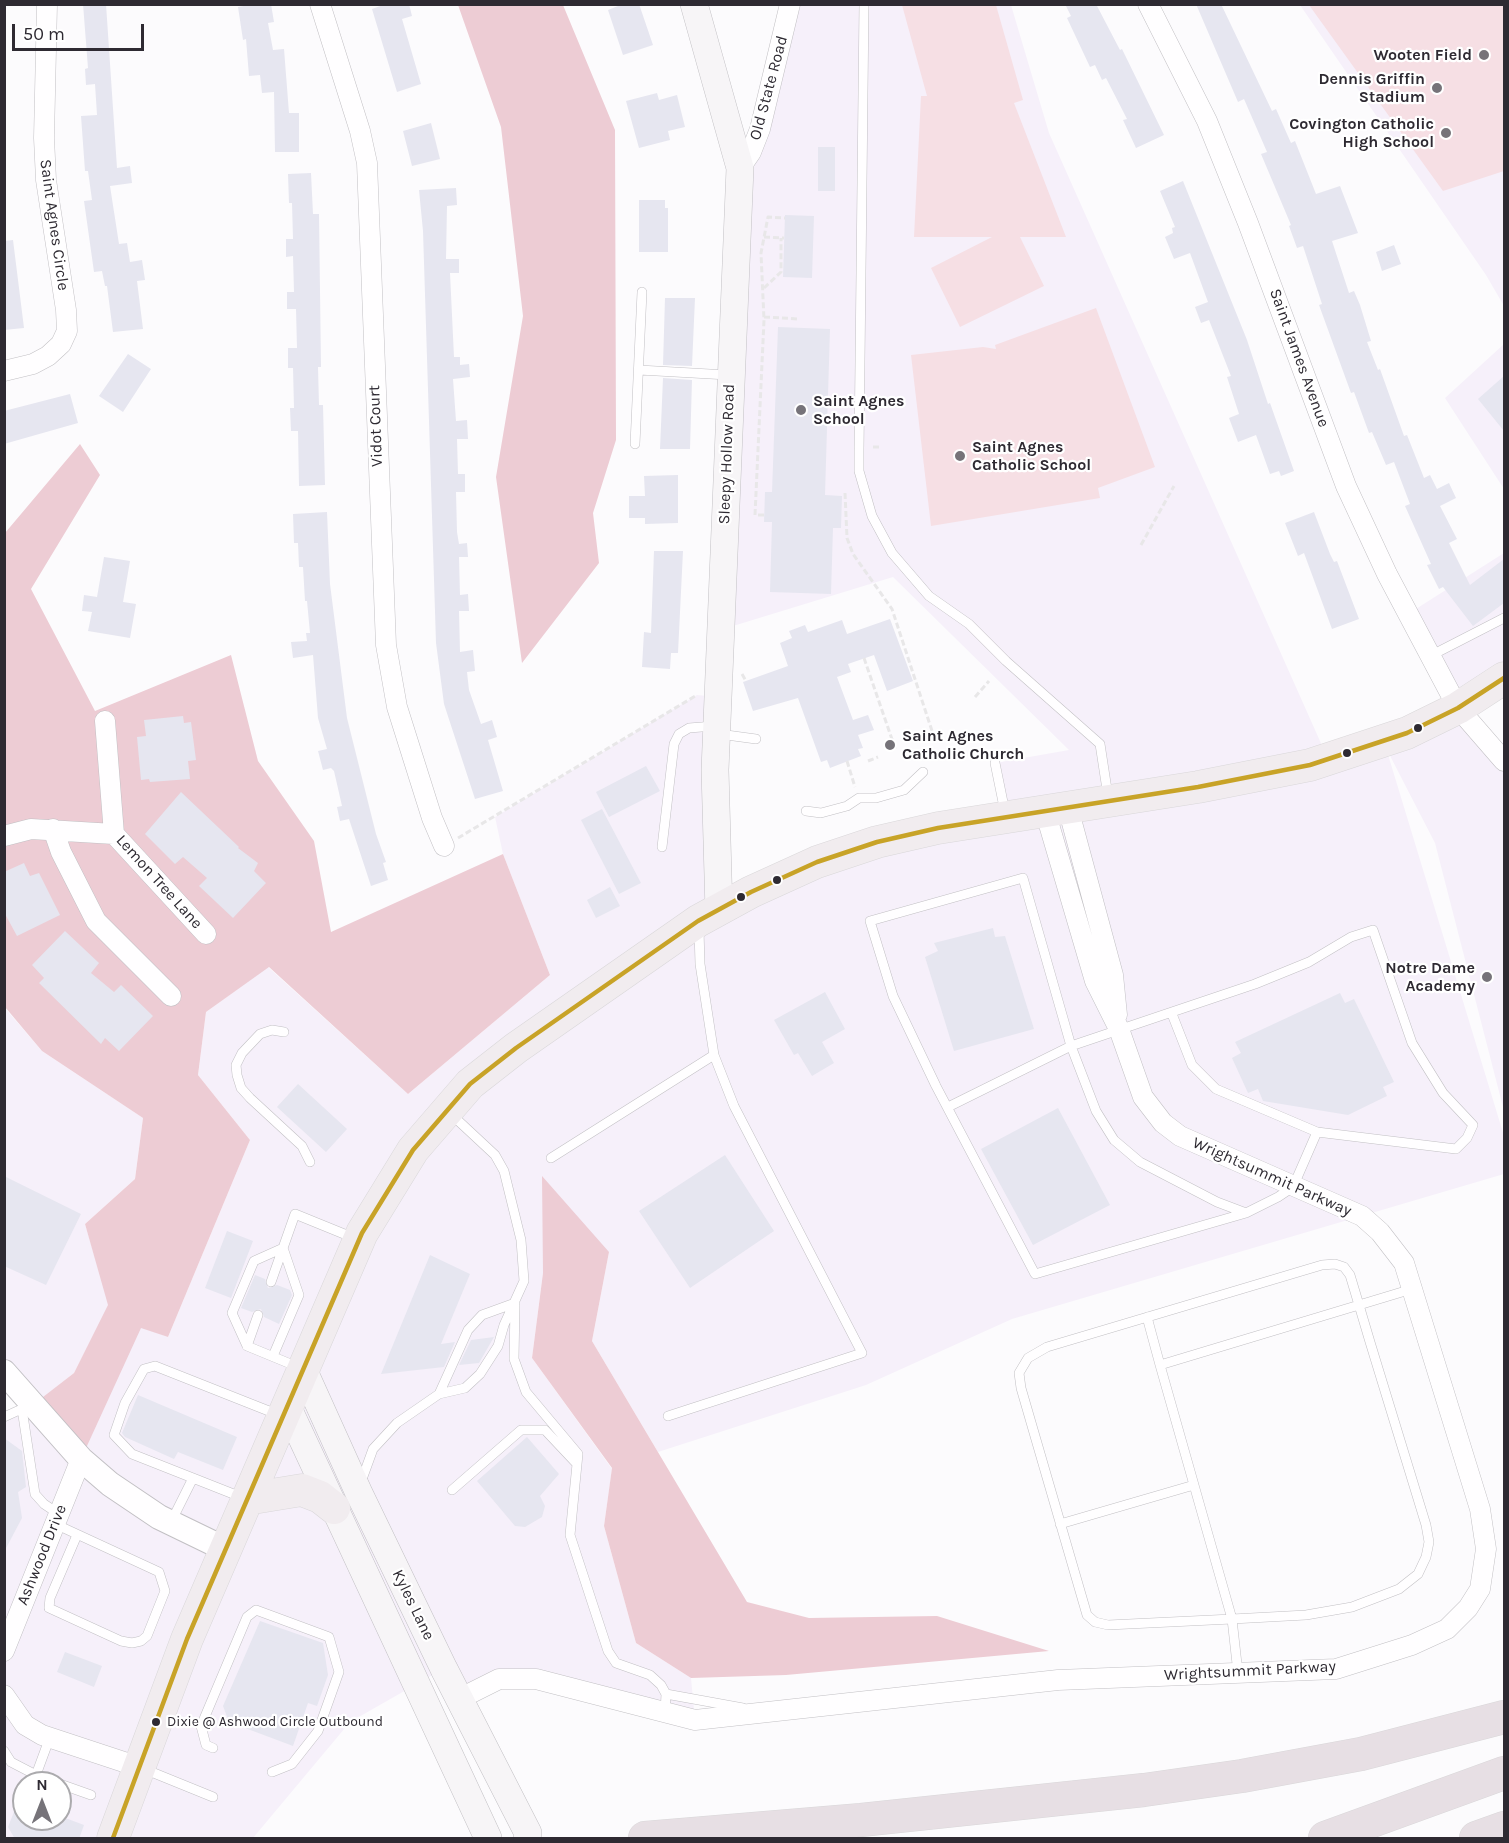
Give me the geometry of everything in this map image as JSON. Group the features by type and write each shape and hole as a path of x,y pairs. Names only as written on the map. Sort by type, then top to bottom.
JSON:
{"highway":[{"path":"645,1839 884,1818 1144,1790 1242,1776 1361,1754 1504,1717"},
{"path":"1325,1839 1504,1773"},
{"path":"1476,1839 1504,1828"}],"main road":[{"name":"Sleepy Hollow Road","path":"694,4 740,168 708,916"},
{"path":"113,1839 225,1549 359,1240 413,1150 470,1084 516,1048 708,916 752,892 843,852 938,828 1109,802 1310,765 1384,743 1458,708 1504,678"},
{"name":"Kyles Lane","path":"303,1369 346,1500 488,1839"},
{"name":"Kyles Lane","path":"285,1411 346,1500 459,1699 528,1833 527,1839"},
{"path":"247,1499 302,1490 320,1497 346,1500"}],"street":[{"name":"Saint Agnes Circle","path":"4,371 48,356 61,344 67,331 66,310 46,180 44,138 47,4"},
{"name":"Vidot Court","path":"320,4 360,131 367,163 386,645 397,707 432,819 444,846"},
{"name":"Old State Road","path":"740,168 751,152 760,129 790,4"},
{"name":"Saint James Avenue","path":"1148,4 1207,121 1248,223 1346,486 1458,708 1504,761"},
{"name":"Lemon Tree Lane","path":"105,721 114,834 206,934"},
{"name":"Wrightsummit Parkway","path":"459,1699 499,1679 536,1679 666,1703 695,1720 1058,1680 1336,1669 1413,1645 1447,1629 1468,1608 1480,1588 1486,1549 1480,1509 1404,1263 1380,1232 1362,1216 1180,1136 1163,1123 1143,1097 1119,1029 1113,975 1057,809"},
{"path":"4,836 31,829 114,834"},
{"path":"53,829 61,852 96,921 171,996"},
{"path":"4,1372 28,1407 81,1460 137,1504 225,1549"},
{"name":"Ashwood Drive","path":"4,1651 81,1460"},
{"path":"4,1695 25,1725 50,1737 139,1767"}],"lane":[{"path":"864,4 859,471 866,497 876,527 892,553 929,596 969,624 1006,661 1100,744 1109,802"},
{"path":"635,444 642,292"},
{"path":"639,369 730,375"},
{"path":"1430,656 1504,618"},
{"path":"662,847 674,744 679,735 689,728 717,730 756,739"},
{"path":"995,763 1005,818"},
{"path":"806,811 821,813 847,806 859,798 876,798 904,790 923,772"},
{"path":"1246,1213 1217,1202 1140,1162 1114,1140 1096,1111 1071,1046 1023,878 870,921 893,996 1035,1274 1246,1213 1293,1187 1317,1132"},
{"path":"668,1416 862,1353 734,1106 714,1055 700,964 708,916"},
{"path":"948,1107 1071,1046 1172,1014 1255,984 1309,962 1351,937 1373,930 1412,1043 1443,1093 1473,1125 1467,1138 1456,1149 1317,1132 1216,1089 1192,1065 1172,1014"},
{"path":"284,1032 272,1030 260,1034 242,1053 236,1065 237,1075 241,1088 302,1146 310,1162"},
{"path":"551,1158 714,1055"},
{"path":"346,1500 373,1449 397,1423 439,1394 465,1388 480,1374 498,1346 504,1325 524,1281 524,1259 504,1172 495,1155 447,1110"},
{"path":"271,1282 295,1214 359,1240"},
{"path":"283,1248 254,1261 232,1313 247,1346 303,1369"},
{"path":"273,1356 299,1295 283,1248"},
{"path":"1335,1264 1344,1268 1350,1275 1359,1305 1429,1542 1426,1557 1418,1574 1399,1589 1352,1607 1306,1616 1108,1624 1095,1622 1087,1615 1020,1388 1019,1373 1028,1358 1047,1347 1322,1265 1335,1264"},
{"path":"1160,1365 1412,1289"},
{"path":"439,1394 468,1330 483,1315 515,1303"},
{"path":"515,1303 514,1359 526,1392 578,1454 570,1535 608,1652 616,1663 650,1675 666,1703"},
{"path":"247,1346 258,1315"},
{"path":"1147,1317 1232,1619 1238,1673"},
{"path":"247,1499 132,1454 114,1436 125,1403 144,1369 155,1366 285,1411"},
{"path":"4,1417 28,1407 35,1494 57,1519 77,1535 159,1572 165,1591 147,1636 141,1641 132,1643 121,1641 49,1608 50,1598 77,1535"},
{"path":"452,1490 521,1430 545,1430 577,1464"},
{"path":"171,1523 193,1478"},
{"path":"1060,1524 1194,1485"},
{"path":"213,1748 206,1745 201,1726 247,1617 256,1610 329,1637 339,1672 318,1731 292,1764 272,1772"},
{"path":"37,1771 50,1737"},
{"path":"4,1751 11,1762 28,1771"},
{"path":"139,1767 213,1797"},
{"path":"72,1788 91,1795"}],"path":[{"path":"764,515 755,515 765,317 765,288 761,263 768,217 785,218"},
{"path":"764,237 783,238 781,272 765,288"},
{"path":"765,317 799,319"},
{"path":"750,414 761,415"},
{"path":"1140,545 1174,486"},
{"path":"845,493 847,537 853,554 892,609 934,737"},
{"path":"864,658 896,751"},
{"path":"742,675 746,681"},
{"path":"975,697 988,681"},
{"path":"444,846 697,695"},
{"path":"868,761 878,757"},
{"path":"847,761 858,794"}],"shaded area":[{"path":"458,5 563,5 615,130 616,440 593,513 599,563 522,663 496,477 523,316 501,127"},
{"path":"790,5 1011,5 1049,133 1328,759 1458,709 1504,761 1504,1111 1435,843 1386,748 1504,1136 1504,1174 1012,1319 866,1385 658,1452 592,1341 609,1252 543,1273 532,1358 612,1469 604,1526 636,1643 691,1678 695,1720 536,1679 459,1699 443,1669 350,1722 253,1838 5,1838 5,1417 22,1409 5,1372 4,1007 42,1051 143,1118 135,1179 85,1224 109,1305 74,1373 35,1404 141,1327 168,1337 250,1140 198,1075 206,1012 268,967 408,1094 550,975 503,854 495,817 697,695 718,697 719,910 751,892 1005,818 995,763 1069,750 893,577 720,630 739,206"},
{"path":"902,5 996,5 1023,100 1014,103 1066,237 1020,237 1044,286 960,327 931,268 992,237 914,237 921,96 927,96"},
{"name":"Dennis Griffin Stadium","path":"1300,5 1504,5 1504,306 1486,275"},
{"name":"Dennis Griffin Stadium","path":"1309,5 1504,5 1504,171 1443,191"},
{"path":"1096,308 1155,467 1098,488 1100,498 931,526 911,355 983,347 996,349 995,345"},
{"path":"1504,344 1504,489 1445,398"},
{"path":"80,444 100,475 31,589 95,711 231,655 258,761 314,841 331,932 503,854 550,975 408,1094 269,967 206,1012 198,1075 250,1140 168,1337 141,1328 81,1459 34,1404 74,1373 108,1305 85,1224 135,1179 143,1118 42,1051 5,1007 5,533"},
{"path":"1504,553 1504,678 1458,709 1408,614"},
{"path":"542,1176 609,1252 592,1341 747,1602 809,1618 937,1616 1049,1651 786,1675 691,1678 636,1643 604,1526 612,1468 532,1358 543,1273"}],"building":[{"path":"83,4 106,4 117,168 130,166 132,183 110,186 119,244 127,243 130,262 142,260 145,280 137,281 143,329 113,332 107,286 105,286 102,271 94,272 84,201 92,200 88,171 85,171 81,116 97,115 95,84 86,85 85,69 88,68"},
{"path":"271,4 274,22 268,23 273,50 284,49 289,113 299,113 299,152 275,152 274,92 262,93 260,75 249,76 246,39 243,40 238,7"},
{"path":"386,4 409,4 412,16 402,19 421,84 397,92 372,9"},
{"path":"623,4 639,4 653,45 623,55 608,10"},
{"path":"1065,4 1096,4 1120,50 1122,49 1164,135 1136,148 1123,120 1127,119 1106,78 1102,80 1095,65 1090,67 1067,18 1071,16"},
{"path":"1196,4 1221,4 1272,111 1276,109 1291,143 1295,141 1316,194 1340,186 1358,233 1332,241 1349,293 1354,291 1360,305 1371,341 1367,342 1378,370 1380,369 1404,436 1407,435 1424,478 1430,475 1437,489 1449,483 1456,498 1440,506 1457,539 1449,543 1470,585 1504,559 1504,603 1473,626 1443,587 1439,589 1427,565 1431,564 1405,506 1410,504 1394,462 1386,465 1372,432 1369,433 1354,392 1351,393 1319,305 1322,304 1303,246 1297,248 1289,226 1291,225 1261,154 1267,152 1244,99 1238,102"},
{"path":"657,93 659,100 677,95 685,127 668,131 670,140 639,148 626,101"},
{"path":"431,123 440,159 412,166 403,131"},
{"path":"818,147 835,147 835,191 818,191"},
{"path":"311,173 313,214 319,214 321,367 318,367 319,405 323,405 325,485 299,486 298,431 291,431 290,408 294,408 293,368 288,368 288,348 297,348 296,309 287,309 287,292 294,292 293,256 286,257 286,239 293,239 288,174"},
{"path":"1183,181 1247,340 1268,404 1270,403 1294,471 1281,476 1279,471 1270,474 1256,435 1238,442 1229,418 1239,414 1227,377 1231,376 1209,320 1201,323 1195,307 1208,302 1190,253 1174,259 1165,237 1173,233 1172,228 1175,227 1160,191"},
{"path":"456,188 457,205 447,206 446,259 459,259 459,273 450,273 454,357 460,357 460,365 469,364 470,377 453,379 456,421 467,420 468,439 457,439 458,474 465,474 465,492 456,492 457,532 459,544 467,543 468,557 459,557 460,595 468,594 469,611 459,611 460,652 473,650 475,671 467,672 469,690 481,724 492,720 497,737 488,740 503,791 475,799 444,704 436,643 423,231 419,190"},
{"path":"639,200 665,200 665,208 668,208 668,252 639,252"},
{"path":"785,215 814,216 812,278 783,277"},
{"path":"13,240 24,328 4,330 4,241"},
{"path":"1394,245 1401,264 1382,271 1376,252"},
{"path":"665,298 695,298 692,366 663,365"},
{"name":"Saint Agnes School","path":"778,327 830,329 825,495 842,496 841,528 833,528 831,594 770,592 772,522 764,522 765,492 772,492"},
{"path":"128,354 151,369 123,412 99,396"},
{"path":"1504,376 1504,431 1478,399"},
{"path":"663,378 692,380 690,449 660,449"},
{"path":"70,394 78,423 4,444 4,411"},
{"path":"678,475 678,523 645,524 645,518 629,518 629,496 645,496 644,476"},
{"path":"327,512 330,584 347,718 376,834 386,862 383,863 388,880 371,886 349,819 340,821 337,807 342,806 334,771 331,768 323,770 318,751 327,749 318,718 313,655 293,658 291,642 307,641 306,633 310,633 303,567 299,567 298,543 294,543 293,514"},
{"path":"1314,512 1330,554 1334,562 1337,561 1359,619 1332,629 1304,553 1298,556 1285,523"},
{"path":"654,551 683,551 678,653 671,653 670,669 642,667 644,632 651,633"},
{"path":"104,557 130,561 123,602 136,604 130,638 88,631 92,612 82,611 84,595 97,597"},
{"path":"890,619 913,681 887,691 874,655 848,664 851,672 837,677 853,720 868,715 874,730 858,735 863,748 858,749 861,756 830,768 827,760 821,762 798,698 753,711 743,682 788,666 780,643 792,638 789,631 805,625 808,632 842,620 847,634"},
{"path":"183,716 184,723 191,722 196,760 188,761 190,779 150,782 149,779 141,780 137,737 146,736 144,720"},
{"path":"646,766 660,791 609,817 596,792"},
{"path":"181,792 238,848 258,863 254,871 266,883 233,918 199,886 207,878 183,857 175,864 145,834"},
{"path":"602,809 641,883 619,894 581,820"},
{"path":"24,863 30,876 39,873 60,915 17,936 4,912 4,872"},
{"path":"610,887 620,906 596,918 587,900"},
{"path":"993,928 995,937 1005,936 1034,1029 954,1051 925,957 938,951 934,943"},
{"path":"65,931 99,963 91,973 114,992 121,985 153,1016 119,1051 105,1038 101,1044 39,983 44,978 32,965"},
{"path":"825,992 845,1029 822,1042 834,1063 812,1076 798,1053 794,1055 774,1020"},
{"path":"1340,993 1345,1003 1354,999 1394,1082 1383,1087 1387,1096 1348,1115 1263,1101 1258,1089 1248,1093 1232,1058 1241,1053 1235,1042"},
{"path":"298,1084 347,1129 326,1152 277,1107"},
{"path":"1058,1108 1110,1205 1033,1245 981,1149"},
{"path":"725,1155 774,1231 690,1288 639,1211"},
{"path":"4,1176 81,1214 46,1285 4,1266"},
{"path":"227,1231 253,1241 231,1298 205,1288"},
{"path":"430,1255 470,1274 441,1344 455,1342 444,1367 381,1374"},
{"path":"255,1275 265,1279 268,1288 277,1285 290,1290 292,1295 279,1324 264,1317 261,1309 252,1312 241,1308"},
{"path":"494,1337 479,1363 459,1365 471,1340"},
{"path":"138,1395 237,1437 223,1470 178,1452 174,1459 125,1437 122,1433"},
{"path":"527,1437 559,1474 540,1496 545,1506 542,1517 525,1527 515,1526 477,1481"},
{"path":"4,1438 22,1451 26,1487 18,1492 22,1518 4,1552"},
{"path":"260,1621 323,1643 328,1675 317,1706 308,1703 293,1746 229,1722 223,1706"},
{"path":"65,1652 102,1666 94,1687 57,1672"},
{"path":"12,1817 12,1831 72,1831 72,1820 84,1825 79,1839 15,1839 8,1827"}],"transit line":[{"path":"113,1838 187,1639 362,1233 413,1150 470,1084 516,1048 698,921 751,892 817,862 877,842 938,828 1198,787 1310,765 1407,733 1458,708 1504,678"}],"place":[{"name":"Wooten Field","path":"1484,55"},
{"name":"Dennis Griffin Stadium","path":"1437,88"},
{"name":"Covington Catholic High School","path":"1446,133"},
{"name":"Saint Agnes School","path":"801,410"},
{"name":"Saint Agnes Catholic School","path":"960,456"},
{"name":"Saint Agnes Catholic Church","path":"890,745"},
{"name":"Notre Dame Academy","path":"1487,977"},
{"name":"Dixie @ Ashwood Circle Outbound","path":"156,1722"}]}
